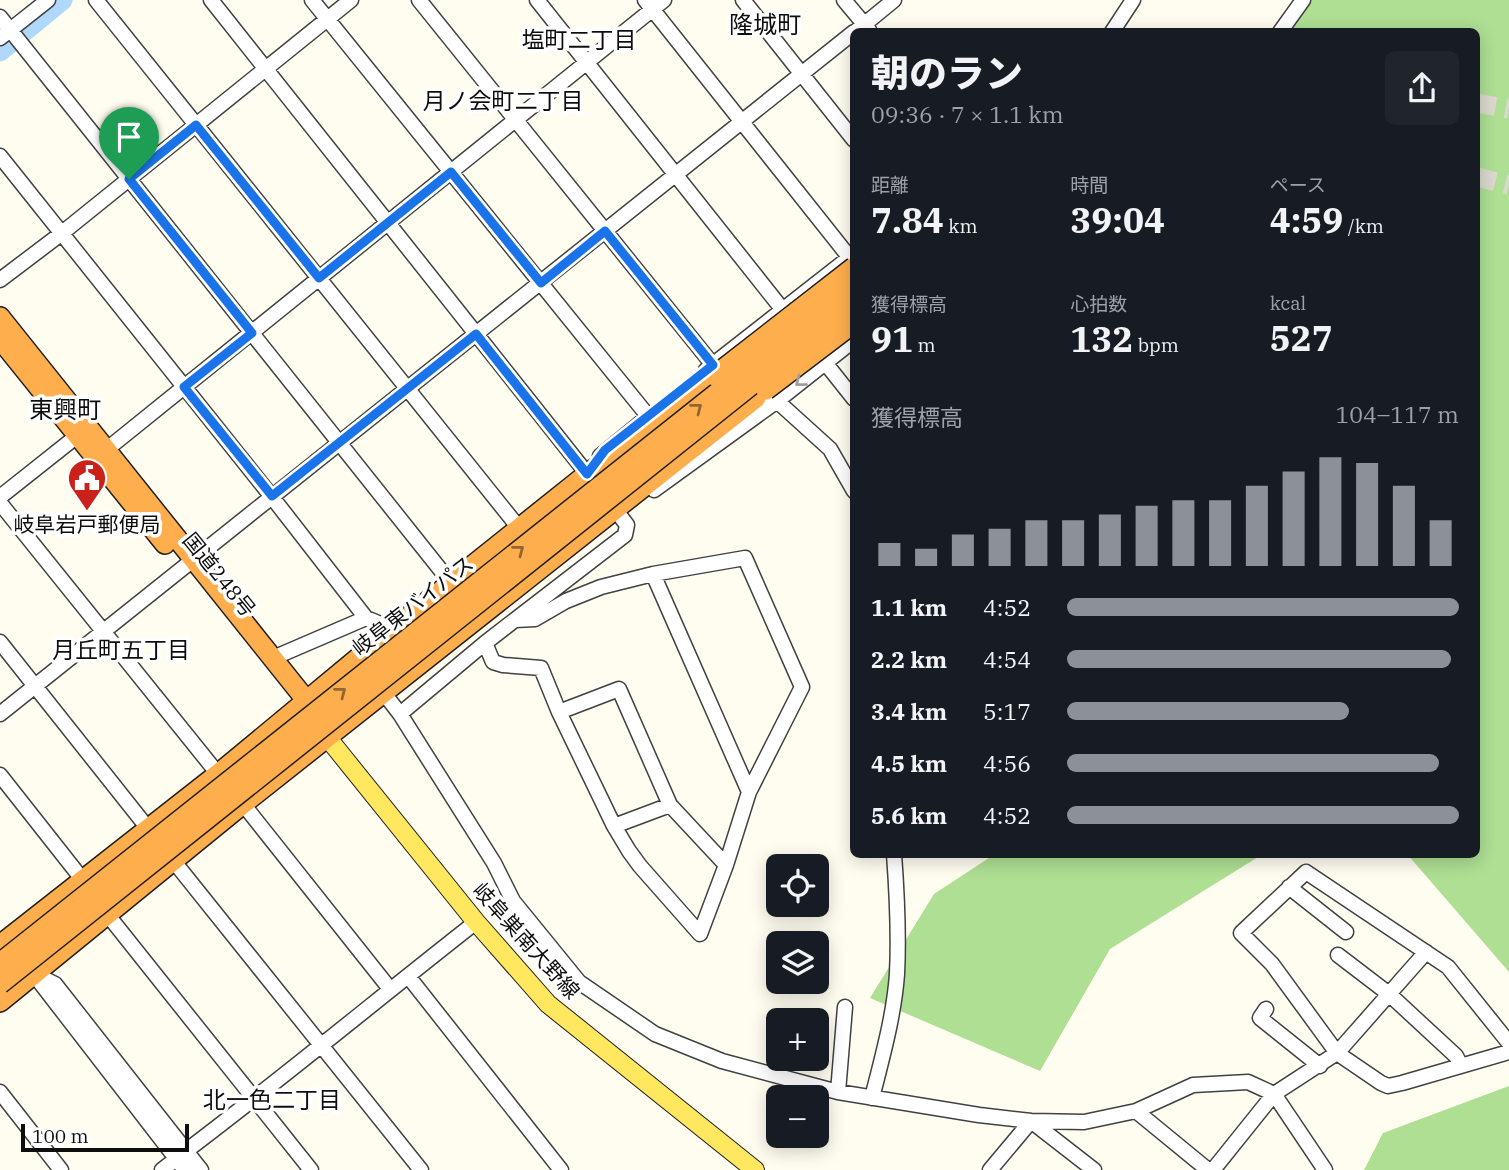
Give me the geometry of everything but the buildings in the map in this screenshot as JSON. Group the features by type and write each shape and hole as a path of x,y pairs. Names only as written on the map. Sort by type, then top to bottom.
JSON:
{"highway":[{"path":"2,939 218,774 393,629 622,449 713,370 850,262"},
{"name":"岐阜東バイパス","path":"0,963 850,287"},
{"name":"岐阜東バイパス","path":"0,984 850,309"},
{"name":"国道248号","path":"0,317 301,704"},
{"path":"0,1002 383,692 850,326"},
{"name":"国道248号","path":"0,339 77,436 272,658 301,704"},
{"path":"301,704 327,737"}],"main road":[{"name":"岐阜巣南大野線","path":"327,737 476,922 548,1004 755,1170"}],"street":[{"path":"7,33 48,0"},
{"path":"96,0 519,528"},
{"path":"211,0 626,525 625,535 485,643 400,714"},
{"path":"312,0 648,416"},
{"path":"0,280 351,0"},
{"path":"419,0 713,370 777,401 830,449 850,484"},
{"path":"537,0 850,394"},
{"path":"743,0 850,135"},
{"path":"844,0 859,28"},
{"path":"862,28 894,0"},
{"path":"1115,28 1133,0"},
{"path":"1283,28 1303,0"},
{"path":"106,450 515,120 654,3 743,122 850,256"},
{"path":"0,17 7,33 43,70 451,583"},
{"path":"0,714 850,37"},
{"path":"0,156 366,618 393,629"},
{"path":"587,474 605,450 713,370 783,310 850,262"},
{"path":"615,510 634,505 777,401 850,343"},
{"path":"0,497 77,436"},
{"path":"0,503 105,630 218,774"},
{"path":"485,643 492,662 541,668 559,712 614,826 640,866 700,934 749,792 802,687 745,558 653,574 601,587 566,601 536,619 515,620"},
{"path":"653,574 749,792"},
{"path":"272,658 366,618"},
{"path":"0,642 319,1045 422,1170"},
{"path":"559,712 619,690 670,805 726,865"},
{"path":"383,692 400,714 494,863 513,901 579,982 655,1034 722,1061 838,1092 1031,1121 1084,1122 1136,1111 1193,1085 1248,1082 1273,1094 1325,1170"},
{"path":"0,775 82,878"},
{"path":"243,804 390,989"},
{"path":"614,826 670,805"},
{"path":"872,1098 889,1027 897,976 894,858"},
{"path":"1509,1043 1448,967 1306,872 1241,933 1272,964 1337,1053 1388,1086 1509,1052"},
{"path":"1289,887 1346,932"},
{"path":"107,914 311,1170"},
{"path":"162,1170 182,1160 319,1045 476,922"},
{"path":"2,939 34,974 182,1160 201,1170"},
{"path":"1213,1170 1273,1094 1337,1053 1426,952"},
{"path":"1338,955 1389,994 1456,1056 1461,1066"},
{"path":"408,976 561,1170"},
{"path":"838,1092 845,1007"},
{"path":"1266,1009 1260,1018 1320,1066"},
{"path":"0,1092 61,1170"},
{"path":"1136,1111 1208,1170"},
{"path":"990,1170 1031,1121"},
{"path":"1031,1121 1094,1170"}],"green space":[{"path":"1293,0 1509,0 1509,972 1410,858 1480,858 1480,28 1277,28"},
{"path":"989,858 1257,858 1110,949 1040,1071 870,998 934,894"},
{"path":"1509,1086 1509,1170 1364,1170 1383,1133"}],"waterway":[{"path":"0,51 62,0"}],"tunnel":[{"path":"1480,104 1509,109"},
{"path":"1480,178 1509,185"}],"place":[{"name":"岐阜岩戸郵便局","path":"87,512"}],"district":[{"name":"隆城町","path":"765,25"},
{"name":"塩町二丁目","path":"579,40"},
{"name":"月ノ会町二丁目","path":"503,101"},
{"name":"東興町","path":"65,410"},
{"name":"月丘町五丁目","path":"121,650"},
{"name":"北一色二丁目","path":"272,1100"}],"route":[{"path":"196,125 319,278 451,172 541,283 605,231 713,365 605,450 587,474 476,334 272,496 184,387 252,333 129,179 196,125"}]}
